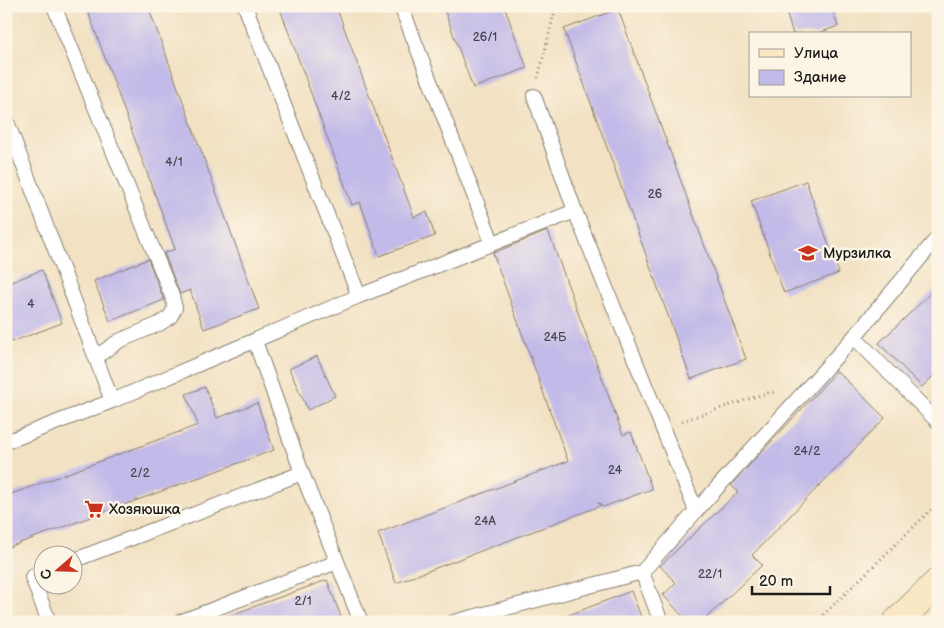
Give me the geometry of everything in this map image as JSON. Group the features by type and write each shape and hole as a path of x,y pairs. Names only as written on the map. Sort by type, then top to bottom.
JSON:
{"main road":[{"path":"897,622 938,582"}],"lane":[{"path":"54,6 172,296 175,308 170,317 159,324 119,340 96,357"},
{"path":"245,6 359,296"},
{"path":"401,6 492,242"},
{"path":"534,96 574,211 696,511"},
{"path":"6,119 112,401"},
{"path":"6,442 112,401 359,296 574,211"},
{"path":"454,622 642,572 854,337 938,237"},
{"path":"854,337 938,422"},
{"path":"255,341 302,473 361,622"},
{"path":"82,557 302,473"},
{"path":"180,622 337,562"},
{"path":"642,572 661,622"},
{"path":"39,596 49,622"}],"path":[{"path":"534,96 556,6"},
{"path":"662,427 767,393 807,389"},
{"path":"816,622 938,503"}],"building":[{"path":"86,6 148,6 259,309 204,329 190,290 180,294 164,253 175,249"},
{"path":"279,6 336,6 414,217 427,212 435,236 379,256 360,202 352,205"},
{"path":"443,6 504,6 527,68 473,88"},
{"path":"784,6 831,6 838,26 822,32 792,32"},
{"path":"618,9 746,359 691,379 564,29"},
{"path":"806,181 839,273 784,293 751,201"},
{"path":"548,231 623,435 631,432 652,489 603,507 598,502 600,506 396,583 378,533 568,461 493,253"},
{"path":"148,259 164,300 110,321 94,281"},
{"path":"42,270 62,323 6,344 6,284"},
{"path":"938,286 938,371 922,387 879,343"},
{"path":"317,356 335,396 308,410 289,369"},
{"path":"837,371 885,418 752,555 762,565 702,622 688,622 663,595 676,583 660,566 738,492 731,485"},
{"path":"205,387 217,418 257,403 274,450 6,548 6,496 198,425 186,394"},
{"path":"327,580 343,622 220,622 220,619"},
{"path":"631,591 643,622 556,622 556,620"}],"place":[{"name":"Мурзилка","path":"808,253"},
{"name":"Хозяюшка","path":"94,509"}]}
